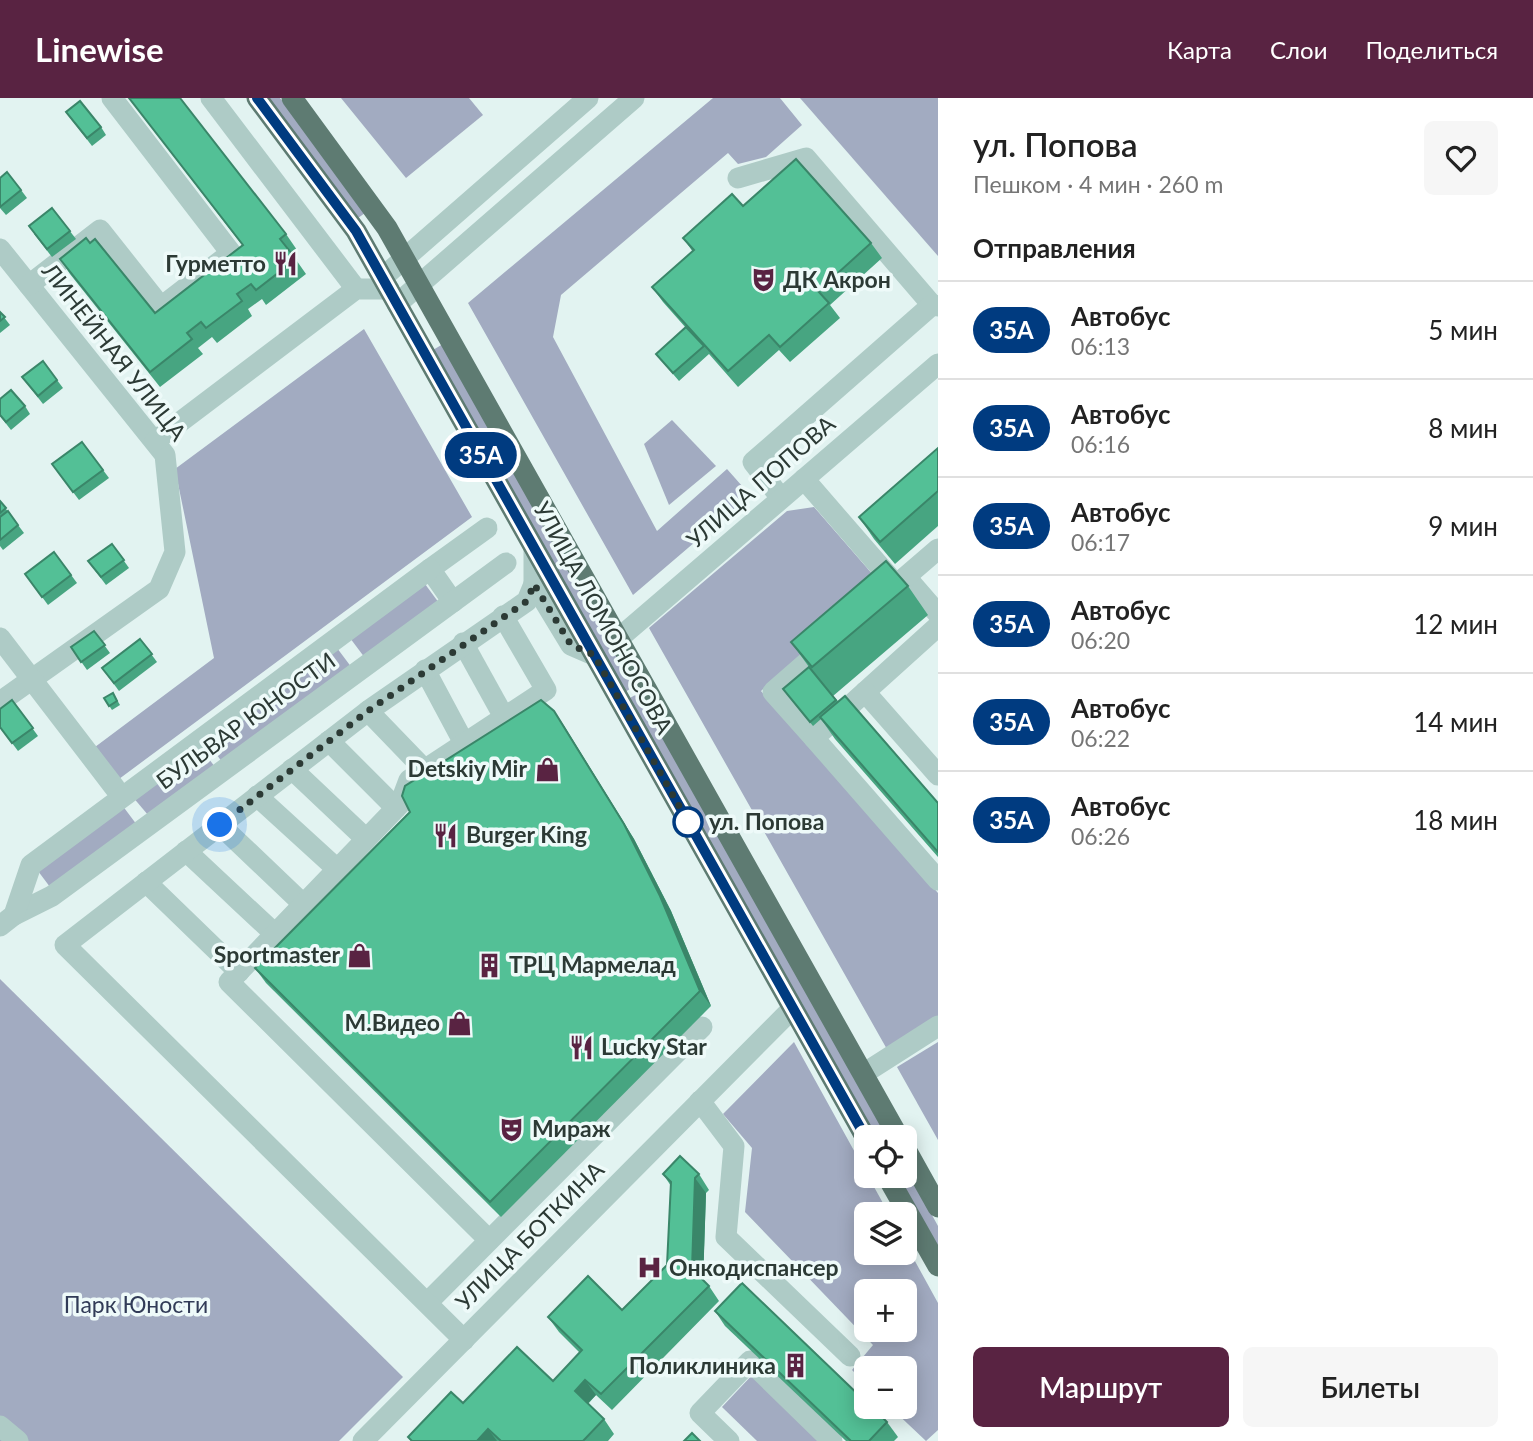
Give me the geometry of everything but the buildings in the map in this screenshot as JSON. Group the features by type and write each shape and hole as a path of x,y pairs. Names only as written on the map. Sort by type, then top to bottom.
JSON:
{"main road":[{"name":"УЛИЦА ЛОМОНОСОВА","path":"257,98 356,231 859,1125"},
{"name":"УЛИЦА ЛОМОНОСОВА","path":"292,98 379,215 420,285 892,1125"},
{"path":"917,1169 938,1207"},
{"path":"894,1188 938,1266"}],"street":[{"path":"29,285 100,230 161,307 231,253 112,98"},
{"path":"211,98 356,289"},
{"path":"389,290 404,258 587,98"},
{"path":"155,441 356,289 389,290 420,285 634,98"},
{"path":"738,178 806,158 935,305 753,462 781,498"},
{"name":"ЛИНЕЙНАЯ УЛИЦА","path":"0,249 165,455 176,552 159,589 0,702"},
{"name":"УЛИЦА ПОПОВА","path":"618,639 938,364"},
{"path":"804,479 901,581 938,614"},
{"path":"7,921 30,865 487,528"},
{"path":"867,610 938,549"},
{"path":"464,1340 65,945 368,711 527,601 534,584 534,550"},
{"name":"БУЛЬВАР ЮНОСТИ","path":"7,921 52,897 506,563"},
{"path":"430,569 453,602"},
{"path":"534,584 571,645 594,655"},
{"path":"489,1240 229,982 396,808 409,780 546,690 503,616"},
{"path":"814,738 938,626"},
{"path":"846,628 773,692 938,880"},
{"path":"0,638 115,788"},
{"path":"463,643 504,717"},
{"path":"425,670 464,743"},
{"path":"865,692 938,775"},
{"path":"368,711 424,769"},
{"path":"329,741 396,808"},
{"path":"292,769 366,839"},
{"path":"257,796 337,869"},
{"path":"220,825 303,904"},
{"path":"186,851 275,934"},
{"path":"146,882 239,972"},
{"name":"УЛИЦА БОТКИНА","path":"363,1441 793,1008"},
{"path":"863,1074 938,1026"},
{"path":"428,1302 702,1027"},
{"path":"700,1101 734,1146 726,1237 850,1356"},
{"path":"729,1441 700,1413 750,1361 832,1441"},
{"path":"0,1426 18,1441"}],"green space":[{"path":"269,98 280,98 365,213 358,218"},
{"path":"341,98 469,98 483,115 406,178"},
{"path":"713,98 780,98 802,125 766,157 738,164 728,153 561,295 553,337 657,531 727,469 750,495 633,595 468,303"},
{"path":"800,98 938,98 938,256"},
{"path":"364,329 472,517 119,779 95,747 214,658 175,469"},
{"path":"443,344 635,686 625,692 433,350"},
{"path":"672,420 716,466 669,505 644,444"},
{"path":"814,507 881,584 761,691 938,893 938,1018 888,1051 649,628 787,511"},
{"path":"425,584 439,603 365,658 350,638"},
{"path":"337,648 352,668 222,762 207,741"},
{"path":"639,693 882,1125 869,1125 628,699"},
{"path":"200,747 215,767 148,815 132,796"},
{"path":"122,805 137,825 50,887 35,867"},
{"name":"Парк Юности","path":"0,979 403,1377 339,1441 0,1441"},
{"path":"794,1042 854,1151 854,1188 875,1188 882,1202 854,1202 854,1265 917,1265 938,1303 938,1430 926,1441 903,1419 917,1419 917,1356 864,1356 873,1345 870,1342 917,1342 917,1279 854,1279 854,1325 745,1212 752,1148 723,1114"},
{"path":"938,1042 938,1140 897,1067"},
{"path":"905,1188 917,1188 938,1226 938,1246 917,1209 917,1202 913,1202"},
{"path":"754,1373 822,1441 757,1441 722,1407"}],"bus line":[{"name":"35А","path":"257,98 356,231 859,1125"}],"place":[{"name":"Гурметто","path":"286,264"},
{"name":"ДК Акрон","path":"763,280"},
{"name":"Detskiy Mir","path":"547,769"},
{"name":"ул. Попова","path":"688,822"},
{"name":"Burger King","path":"446,835"},
{"name":"Sportmaster","path":"360,955"},
{"name":"ТРЦ Мармелад","path":"489,965"},
{"name":"М.Видео","path":"460,1023"},
{"name":"Lucky Star","path":"581,1047"},
{"name":"Мираж","path":"512,1129"},
{"name":"Онкодиспансер","path":"649,1268"},
{"name":"Поликлиника","path":"796,1366"}],"route":[{"path":"220,825 368,711 527,601 534,584 571,645 594,655 688,822"}]}
